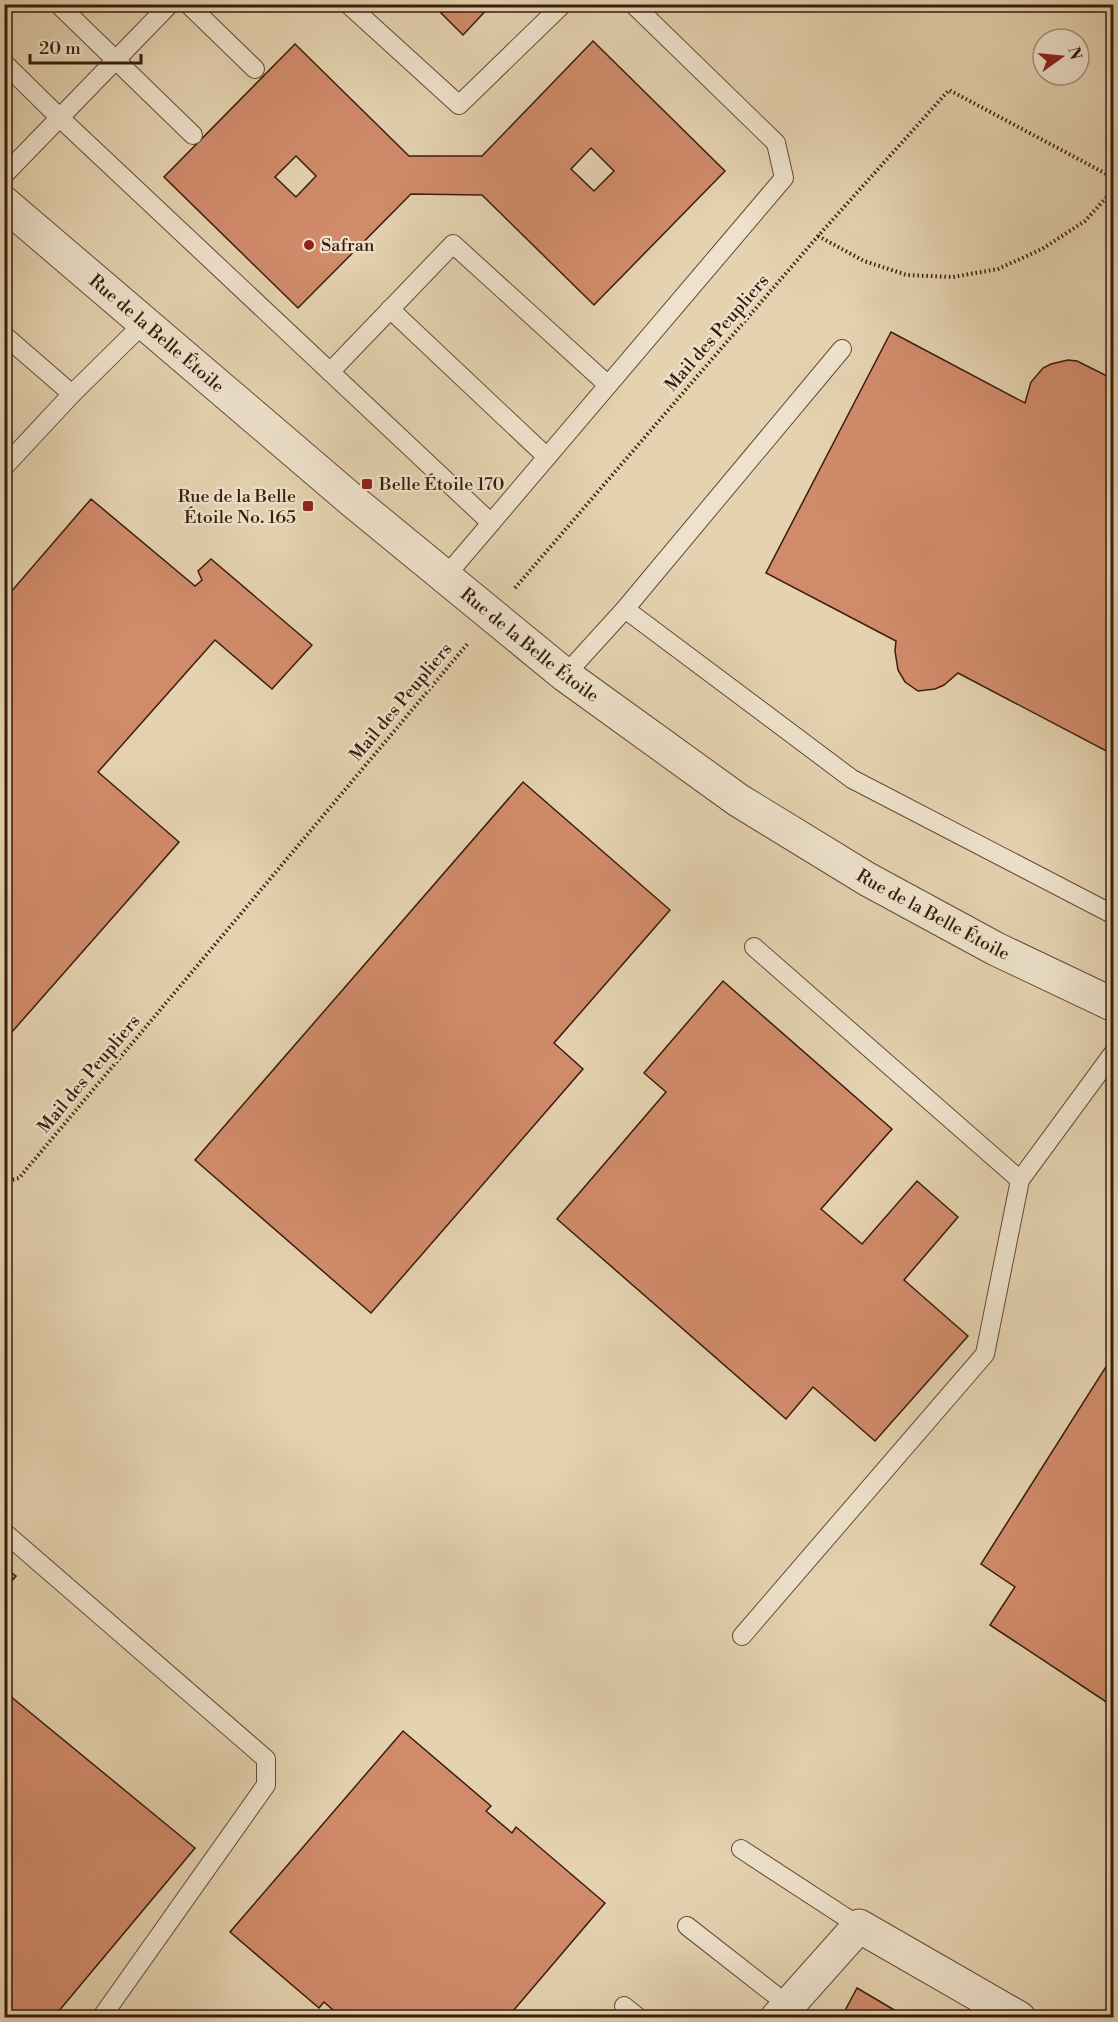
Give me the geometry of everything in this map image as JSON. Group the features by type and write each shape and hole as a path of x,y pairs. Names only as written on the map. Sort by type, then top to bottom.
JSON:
{"street":[{"name":"Rue de la Belle Étoile","path":"4,203 354,502 565,675 738,800 867,879 996,949 1113,1005"},
{"path":"782,2011 859,1926 1019,2018"}],"lane":[{"path":"58,4 193,135"},
{"path":"4,175 170,4"},
{"path":"188,4 255,69"},
{"path":"348,4 459,105 563,4"},
{"path":"445,577 784,178 776,142 633,4"},
{"path":"4,63 491,523"},
{"path":"330,372 453,244 608,385"},
{"path":"390,309 547,457"},
{"path":"4,467 72,394 144,323"},
{"path":"4,335 72,394"},
{"path":"565,675 625,609 842,349"},
{"path":"625,609 852,779 1113,915"},
{"path":"754,947 1020,1180"},
{"path":"742,1636 985,1354 1020,1180 1113,1052"},
{"path":"4,1532 266,1759 266,1785 101,2018"},
{"path":"741,1849 859,1926"},
{"path":"687,1926 782,2011"},
{"path":"624,2006 639,2018"}],"path":[{"name":"Mail des Peupliers","path":"4,1182 20,1178 492,615 818,236 949,90 1113,178"},
{"path":"818,236 864,261 907,275 953,277 998,269 1042,249 1085,221 1113,189"}],"building":[{"path":"432,4 492,4 463,35"},
{"path":"593,41 725,171 594,305 482,195 411,194 298,308 164,177 295,44 409,156 482,156","holes":["591,148 614,171 594,191 571,169","296,156 316,176 296,197 275,177"]},
{"path":"891,332 1025,403 1031,382 1043,368 1051,364 1068,360 1077,361 1107,376 1114,364 1114,755 958,673 944,685 935,689 918,691 905,682 898,670 896,641 766,573"},
{"path":"91,499 195,586 202,580 198,571 211,559 312,645 272,689 215,640 98,772 179,842 4,1041 4,600"},
{"path":"523,782 670,910 554,1043 583,1069 371,1313 195,1160"},
{"path":"723,981 892,1129 821,1209 862,1244 917,1181 958,1217 904,1280 968,1336 875,1441 813,1387 786,1419 557,1219 666,1092 644,1073"},
{"path":"1114,1354 1114,1707 990,1625 1015,1587 981,1564"},
{"path":"4,1567 16,1576 4,1590"},
{"path":"4,1691 195,1848 53,2018 4,2018"},
{"path":"403,1731 491,1806 486,1811 512,1833 516,1827 605,1903 507,2018 342,2018 324,2002 319,2008 230,1932"},
{"path":"857,1988 908,2018 841,2018"}],"place":[{"name":"Safran","path":"309,245"},
{"name":"Belle Étoile 170","path":"367,484"},
{"name":"Rue de la Belle Étoile No. 165","path":"308,506"}]}
